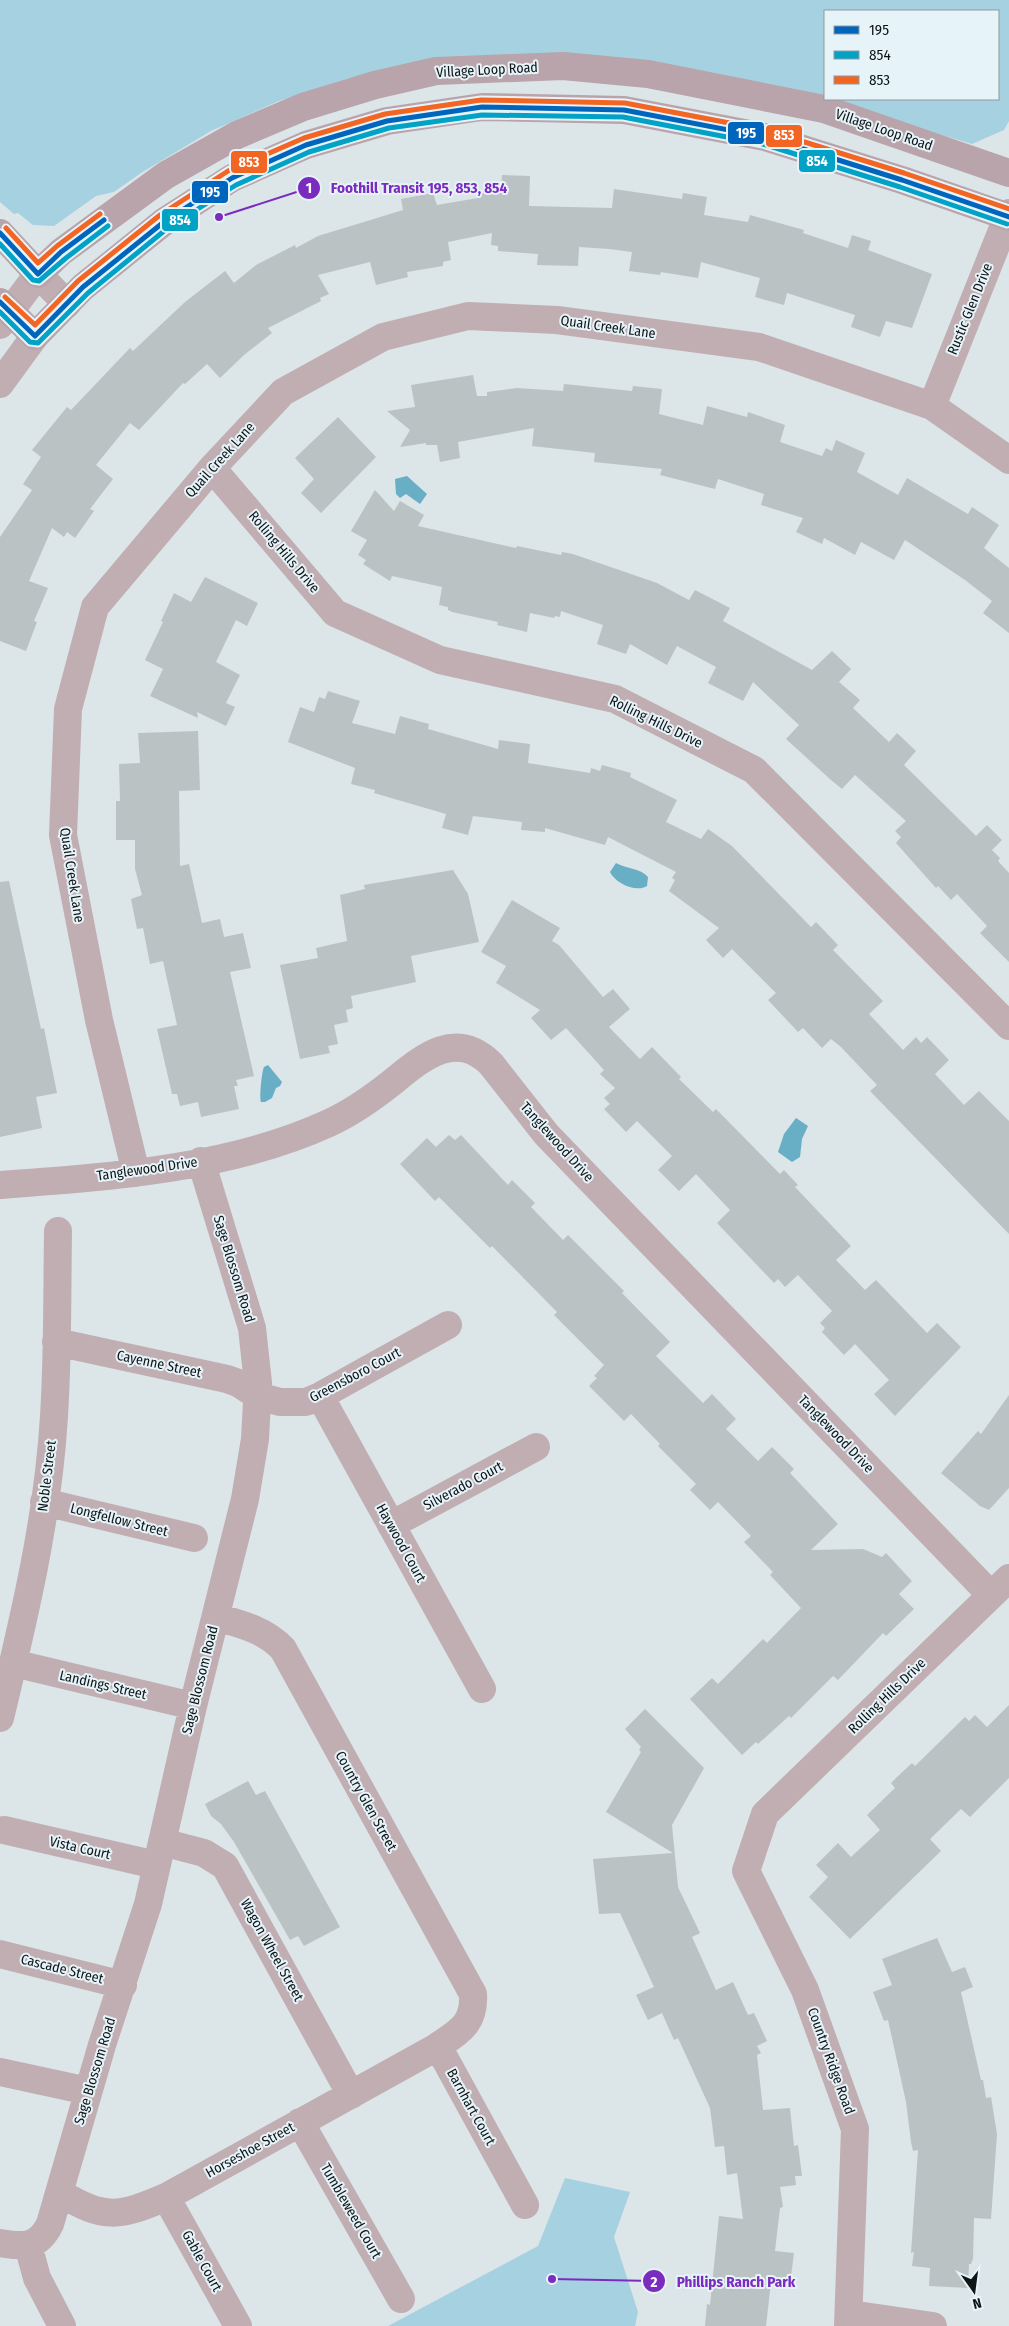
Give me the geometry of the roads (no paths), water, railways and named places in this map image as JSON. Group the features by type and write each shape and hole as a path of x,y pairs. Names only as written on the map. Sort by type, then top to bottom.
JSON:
{"main road":[{"name":"Village Loop Road","path":"38,274 61,252 166,175 237,135 303,107 375,84 436,71 563,66 648,74 824,110 1009,173"},
{"path":"3,313 35,336 83,286 165,222 232,178 306,145 387,121 482,107 624,110 765,137 1009,216"},
{"path":"0,233 38,274"}],"street":[{"name":"Rustic Glen Drive","path":"932,406 1009,216"},
{"path":"38,274 67,304"},
{"name":"Village Loop Road","path":"3,313 38,274"},
{"name":"Quail Creek Lane","path":"136,1173 99,1020 63,835 68,710 95,607 212,468 283,392 384,337 468,316 557,320 758,347 932,406 1009,460"},
{"path":"0,384 35,336"},
{"name":"Rolling Hills Drive","path":"212,468 335,613 440,660 615,699 754,770 1009,1026"},
{"name":"Tanglewood Drive","path":"0,1185 136,1173 201,1162 264,1146 314,1130 340,1118 363,1104 433,1052 449,1048 468,1050 480,1054 491,1064 546,1134 1000,1587"},
{"name":"Sage Blossom Road","path":"28,2245 36,2242 45,2234 60,2193 102,2045 148,1904 193,1706 216,1618 251,1468 258,1412 252,1328 201,1162"},
{"name":"Noble Street","path":"0,1718 30,1596 44,1502 54,1416 58,1230"},
{"name":"Greensboro Court","path":"258,1396 293,1404 320,1396 448,1325"},
{"name":"Cayenne Street","path":"56,1342 227,1379 238,1383 258,1396"},
{"name":"Haywood Court","path":"320,1396 482,1689"},
{"name":"Silverado Court","path":"391,1525 536,1447"},
{"name":"Longfellow Street","path":"44,1502 194,1538"},
{"name":"Rolling Hills Drive","path":"765,1814 1000,1587"},
{"name":"Country Glen Street","path":"216,1618 262,1632 273,1638 283,1649 473,1994 474,2009 469,2021 460,2031 435,2048"},
{"name":"Landings Street","path":"13,1664 193,1706"},
{"name":"Country Ridge Road","path":"765,1814 746,1871 805,1990 854,2129 849,2320"},
{"name":"Vista Court","path":"4,1830 159,1854"},
{"name":"Wagon Wheel Street","path":"159,1854 204,1852 225,1866 351,2095"},
{"name":"Cascade Street","path":"0,1954 123,1985"},
{"name":"Horseshoe Street","path":"60,2193 80,2206 98,2212 117,2214 136,2209 166,2197 435,2048"},
{"name":"Barnhart Court","path":"435,2048 445,2060 525,2206"},
{"path":"0,2072 88,2091"},
{"name":"Tumbleweed Court","path":"300,2122 401,2300"},
{"name":"Gable Court","path":"166,2197 238,2326"},
{"path":"0,2243 28,2245 37,2278 62,2326"},
{"path":"849,2320 933,2326"}],"place":[{"name":"Foothill Transit 195, 853, 854","path":"219,217"},
{"name":"Phillips Ranch Park","path":"552,2279"}]}
